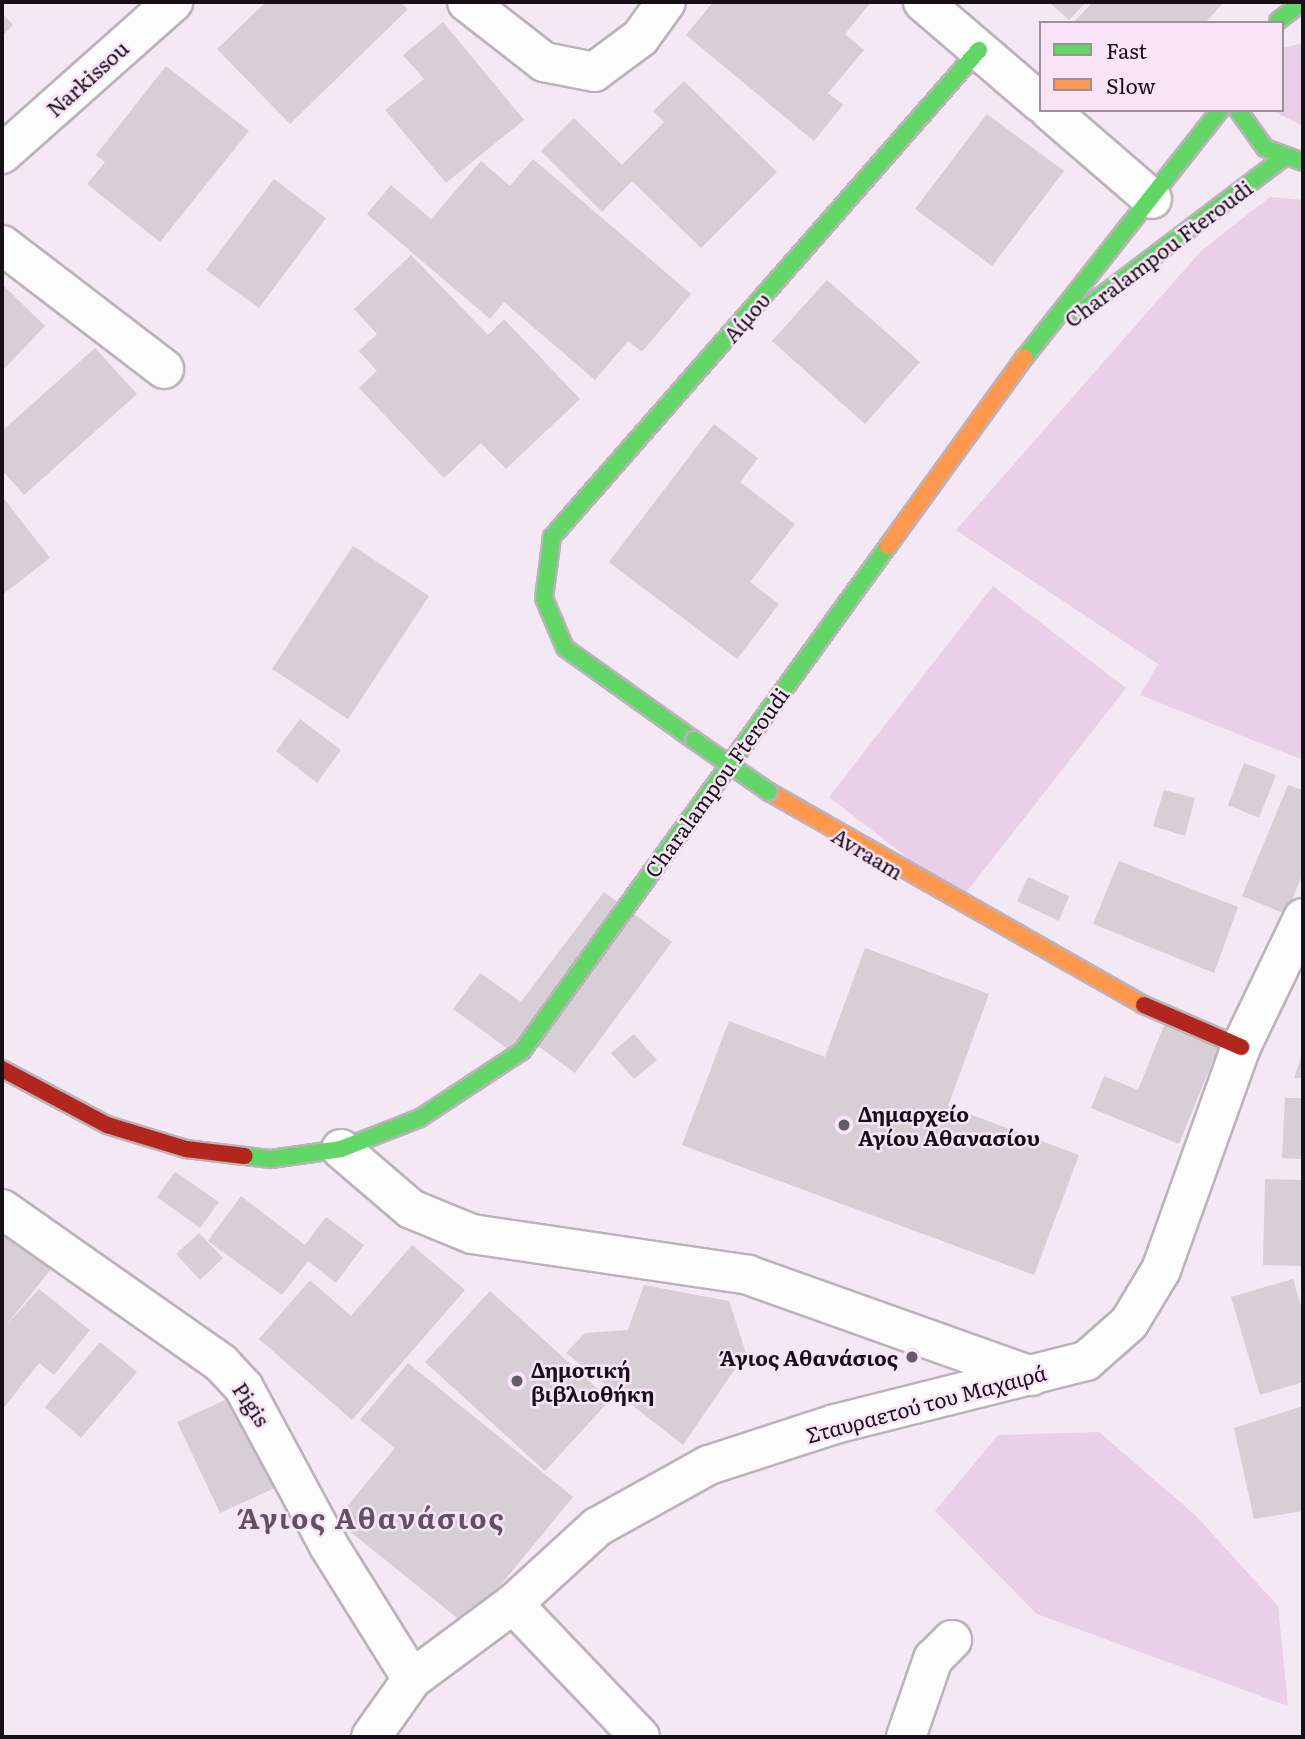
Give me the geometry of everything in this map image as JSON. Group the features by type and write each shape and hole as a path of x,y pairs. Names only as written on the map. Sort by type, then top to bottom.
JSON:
{"street":[{"name":"Narkissou","path":"2,155 173,2"},
{"path":"467,2 544,62 594,72 640,38 666,2"},
{"path":"923,2 1039,101"},
{"path":"1277,21 1302,2"},
{"path":"1279,21 1303,14"},
{"name":"Αίμου","path":"544,598 552,537 979,50"},
{"path":"1051,112 1152,199"},
{"name":"Charalampou Fteroudi","path":"2,1069 107,1125 186,1149 271,1159 341,1149 420,1118 522,1051 1033,347 1218,112"},
{"path":"1239,112 1249,132 1283,158 1303,162"},
{"name":"Charalampou Fteroudi","path":"1033,347 1283,158"},
{"path":"2,245 164,369"},
{"name":"Avraam","path":"544,598 565,649 769,792 1234,1064"},
{"name":"Σταυραετού του Μαχαιρά","path":"371,1737 412,1679 513,1604 597,1527 709,1465 835,1424 1086,1361 1129,1323 1161,1270 1234,1064 1303,918"},
{"path":"341,1149 411,1209 472,1234 748,1275 1032,1376"},
{"name":"Pigis","path":"2,1209 221,1363 244,1388 329,1546 412,1679"},
{"path":"513,1604 640,1737"},
{"path":"906,1737 933,1659 952,1640"}],"shaded area":[{"path":"1303,43 1303,126 1275,112 1284,112 1284,48"},
{"path":"1270,197 1303,200 1303,760 1140,695 1158,664 956,530 1201,251"},
{"path":"993,586 1126,688 961,899 829,797"},
{"path":"1099,1432 1195,1515 1278,1606 1288,1706 1037,1614 935,1511 998,1435"}],"building":[{"path":"266,2 400,2 408,9 290,124 217,49"},
{"path":"713,2 871,2 845,34 864,50 828,93 843,105 814,141 686,35"},
{"path":"1049,2 1086,2 1069,20"},
{"path":"1093,2 1224,2 1207,21 1075,21"},
{"path":"2,13 13,25 2,36"},
{"path":"443,22 524,120 446,183 385,110 424,79 403,55"},
{"path":"166,66 249,131 160,242 87,184 105,162 96,155"},
{"path":"684,81 777,172 701,248 632,181 602,212 541,151 574,118 622,165 664,122 653,111"},
{"path":"987,114 1064,171 992,266 915,209"},
{"path":"533,159 691,294 642,352 628,341 595,380 504,302 490,319 367,214 391,185 431,219 481,161 510,186"},
{"path":"274,179 326,218 259,308 206,270"},
{"path":"411,255 488,335 504,319 580,399 506,469 481,443 444,478 359,388 377,371 359,351 377,334 354,309"},
{"path":"827,280 920,362 865,424 772,341"},
{"path":"2,284 45,326 2,371"},
{"path":"95,348 137,394 24,495 2,470 2,431"},
{"path":"714,424 758,458 740,482 795,524 750,582 779,604 737,659 609,562"},
{"path":"2,496 50,558 2,595"},
{"path":"353,546 429,596 348,719 272,669"},
{"path":"300,719 341,750 317,783 276,751"},
{"path":"1244,763 1276,775 1259,818 1228,805"},
{"path":"1288,785 1303,790 1303,873 1286,914 1242,896"},
{"path":"1164,790 1195,798 1185,836 1153,826"},
{"path":"1119,861 1238,907 1214,973 1093,924"},
{"path":"1028,877 1069,896 1059,921 1017,901"},
{"path":"604,892 672,942 575,1073 538,1046 526,1062 453,1009 480,973 521,1002"},
{"name":"Δημαρχείο Αγίου Αθανασίου","path":"865,948 989,994 948,1106 1079,1155 1034,1275 682,1145 729,1021 825,1057"},
{"path":"1164,1025 1218,1048 1179,1144 1091,1108 1104,1076 1138,1090"},
{"path":"634,1034 657,1060 634,1079 611,1053"},
{"path":"1303,1052 1303,1078 1294,1078"},
{"path":"1285,1098 1303,1098 1303,1159 1282,1158"},
{"path":"175,1172 219,1202 200,1228 157,1197"},
{"path":"1265,1179 1303,1180 1303,1266 1263,1265"},
{"path":"241,1196 305,1245 326,1217 364,1245 336,1283 308,1261 282,1295 208,1241"},
{"path":"2,1227 52,1268 4,1328 2,1326"},
{"path":"199,1233 223,1258 200,1280 176,1254"},
{"path":"412,1245 465,1290 352,1420 259,1339 310,1280 351,1316"},
{"path":"1293,1279 1303,1312 1303,1382 1260,1395 1231,1297"},
{"path":"644,1285 729,1301 746,1353 683,1445 566,1353 585,1333 628,1330"},
{"path":"39,1289 90,1330 54,1375 39,1363 2,1410 2,1330"},
{"name":"Δημοτική βιβλιοθήκη","path":"490,1291 610,1400 545,1471 425,1362"},
{"path":"100,1342 137,1372 81,1438 45,1407"},
{"path":"408,1363 573,1497 467,1626 336,1520 395,1448 360,1420"},
{"path":"236,1395 279,1486 220,1513 177,1422"},
{"path":"1303,1406 1303,1511 1254,1519 1234,1428"}],"traffic: fast":[{"path":"1278,21 1302,2"},
{"path":"694,740 565,648 544,598 552,537 979,50"},
{"path":"1025,357 1218,112"},
{"path":"1239,112 1265,148 1303,162"},
{"path":"1080,312 1283,158"},
{"path":"245,1156 271,1159 341,1149 420,1118 522,1051 888,546"},
{"path":"694,740 769,792"}],"traffic: slow":[{"path":"888,546 1025,357"},
{"path":"769,792 1144,1005"}],"traffic: jam":[{"path":"1144,1005 1241,1047"},
{"path":"2,1069 107,1125 186,1149 245,1156"}],"place":[{"name":"Δημαρχείο Αγίου Αθανασίου","path":"844,1125"},
{"name":"Άγιος Αθανάσιος","path":"912,1357"},
{"name":"Δημοτική βιβλιοθήκη","path":"517,1381"}],"district":[{"name":"Άγιος Αθανάσιος","path":"372,1517"}]}
